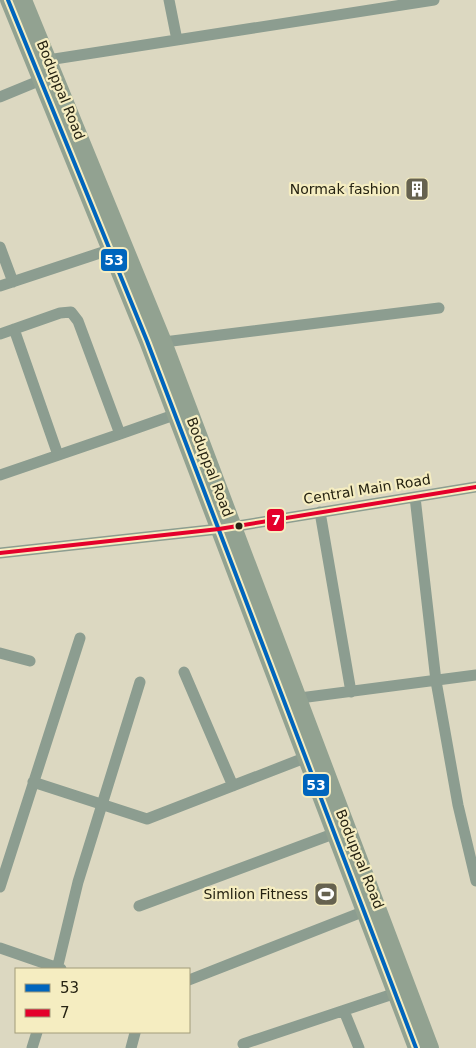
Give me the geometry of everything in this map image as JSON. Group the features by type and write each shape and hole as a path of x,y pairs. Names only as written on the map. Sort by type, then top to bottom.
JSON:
{"street":[{"name":"Boduppal Road","path":"8,0 48,78 164,342 333,834 372,908 431,1048"},
{"name":"Boduppal Road","path":"24,0 48,60 48,78 109,250 174,414 226,527 300,698 347,829 396,993 416,1048"},
{"path":"169,0 177,40"},
{"path":"48,60 434,0"},
{"path":"0,97 48,78"},
{"path":"0,247 13,282"},
{"path":"0,286 109,250"},
{"path":"164,342 438,308"},
{"path":"0,334 60,313 71,312 78,320 120,434"},
{"path":"14,329 58,455"},
{"path":"0,474 174,414"},
{"name":"Central Main Road","path":"0,552 226,527 476,487"},
{"path":"415,497 436,681 458,805 476,881"},
{"path":"320,512 351,692"},
{"path":"0,887 80,638"},
{"path":"0,653 30,661"},
{"path":"184,672 233,786"},
{"path":"300,698 476,675"},
{"path":"58,968 78,882 140,682"},
{"path":"33,782 102,806 147,819 307,757"},
{"path":"139,906 333,834"},
{"path":"190,980 372,908"},
{"path":"0,948 55,968"},
{"path":"243,1044 396,993"},
{"path":"344,1011 359,1048"},
{"path":"32,1048 37,1033"},
{"path":"131,1048 135,1033"}],"transit line":[{"name":"53","path":"8,0 147,341 416,1048"},
{"name":"7","path":"0,553 219,529 476,487"}],"place":[{"name":"Normak fashion","path":"417,189"},
{"name":"Simlion Fitness","path":"326,894"}]}
